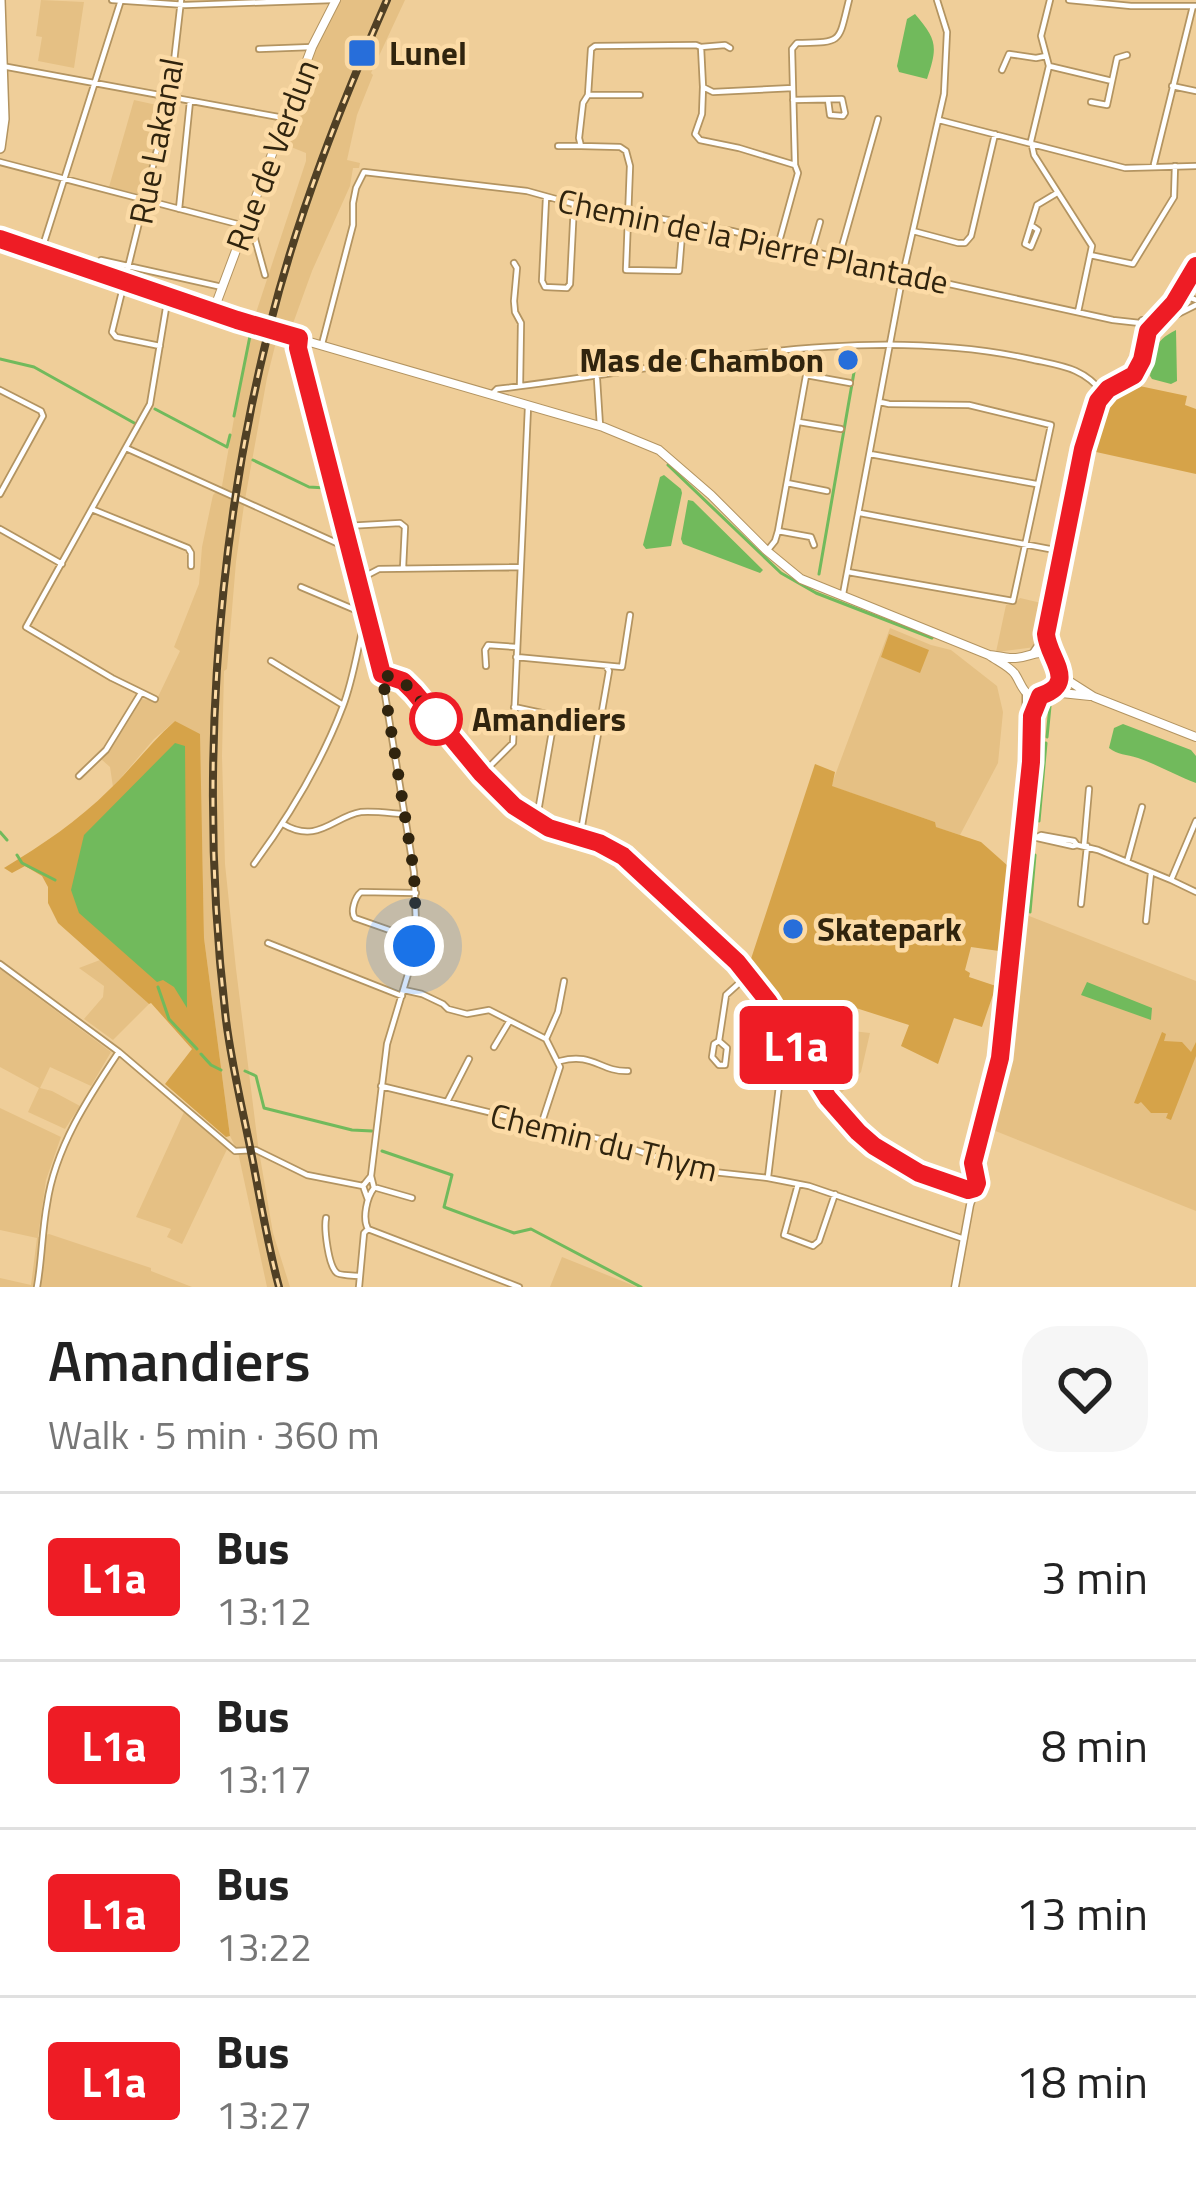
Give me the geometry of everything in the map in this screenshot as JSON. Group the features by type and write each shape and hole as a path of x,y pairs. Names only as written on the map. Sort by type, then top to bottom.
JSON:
{"main road":[{"path":"0,0 4,119 0,148"},
{"name":"Rue de Verdun","path":"213,312 312,47 337,0"},
{"path":"0,239 276,332 629,436 659,450 801,579 989,655 1051,656 1060,674 1056,687 1045,694"},
{"path":"989,655 1016,676"},
{"path":"1029,655 1016,676 1026,693 1094,697"},
{"path":"1060,674 1094,697 1196,737"}],"street":[{"path":"112,0 337,0"},
{"path":"41,253 121,0"},
{"path":"779,242 798,173 792,49 797,43 839,38 850,0"},
{"path":"843,598 903,274 944,94 947,32 937,0"},
{"path":"1050,0 1042,36 1049,66 1032,144 1034,155 1092,246 1078,312"},
{"path":"1069,0 1194,6 1154,166"},
{"name":"Rue Lakanal","path":"160,346 113,335 170,98 181,2"},
{"path":"581,146 589,56 595,46 730,48"},
{"path":"259,49 312,47"},
{"path":"701,47 702,114 695,134 700,140 795,165"},
{"path":"1002,70 1009,53 1046,56"},
{"path":"1091,102 1107,105 1118,58 1127,55"},
{"path":"2,66 284,118"},
{"path":"1049,66 1112,81"},
{"path":"1172,86 1196,91"},
{"path":"703,87 713,92 793,88"},
{"path":"588,95 640,95"},
{"path":"793,100 828,100"},
{"path":"179,209 190,101"},
{"path":"839,257 878,119"},
{"path":"938,120 1125,168 1196,166"},
{"path":"913,231 958,243 971,236 995,134"},
{"path":"558,146 626,151 630,166 624,266 629,272 679,271 683,222"},
{"path":"0,162 245,226 255,239 265,275"},
{"path":"1090,255 1133,264 1174,197 1175,166"},
{"name":"Chemin de la Pierre Plantade","path":"322,344 353,225 352,203 364,172 527,191 1140,323 1170,319 1196,302"},
{"path":"1031,226 1037,205 1058,193"},
{"path":"546,198 545,287 570,284 574,204"},
{"path":"812,250 820,222"},
{"path":"95,271 100,260 222,287"},
{"path":"514,263 515,312 521,323 520,386"},
{"path":"1051,656 1046,634 1060,551 1095,409 1103,393 1134,375 1148,331 1174,303 1196,266"},
{"path":"1179,294 1196,302"},
{"path":"155,698 27,630 151,404 168,296"},
{"path":"1174,303 1181,311"},
{"path":"1140,323 1148,331"},
{"path":"299,338 382,674 416,893 415,939 387,1044 365,1223 368,1229 519,1287"},
{"path":"491,395 497,389 812,348 891,346 983,349 1040,361 1086,374 1103,393"},
{"path":"767,551 778,531 812,348"},
{"path":"806,375 850,383"},
{"path":"596,377 600,426"},
{"path":"0,390 43,413 0,494"},
{"path":"848,572 1012,601 1051,425 969,405 880,402"},
{"path":"482,774 512,746 528,406"},
{"path":"799,422 841,429"},
{"path":"126,448 350,549"},
{"path":"870,454 1037,485"},
{"path":"0,471 9,476"},
{"path":"787,483 827,490"},
{"path":"93,509 188,548 191,566"},
{"path":"859,513 1060,551"},
{"path":"345,526 400,523 405,527 404,568"},
{"path":"0,529 62,564"},
{"path":"778,531 811,538 814,545"},
{"path":"358,580 379,569 519,567"},
{"path":"301,587 366,618"},
{"path":"516,657 622,667 630,615"},
{"path":"254,864 312,775 343,705 366,618"},
{"path":"1029,655 1046,634"},
{"path":"486,665 488,646 516,647"},
{"path":"271,661 343,705"},
{"path":"580,837 609,671 606,666"},
{"path":"382,674 403,681 482,774 530,818 612,848 635,866 748,975 828,1098 858,1132 919,1173 944,1182 966,1183 975,1176 976,1147 1000,1058 1032,716 1045,694"},
{"path":"79,776 106,750 141,693"},
{"path":"955,1287 970,1205 966,1183 995,1051 1027,756 1026,693"},
{"path":"514,707 551,715 554,720 538,806 530,818"},
{"path":"1081,904 1089,789"},
{"path":"1127,862 1142,807"},
{"path":"283,824 291,830 324,830 357,812 403,814"},
{"path":"1171,880 1196,822"},
{"path":"1024,835 1082,846 1196,892"},
{"path":"1146,921 1151,873"},
{"path":"415,939 349,916 361,892 416,893"},
{"path":"268,943 403,993 422,994 448,1009 466,1014 489,1010 546,1039 560,1067 541,1125"},
{"path":"0,964 119,1052 235,1151 256,1150 307,1175 412,1198"},
{"path":"719,1041 726,995 748,975"},
{"path":"546,1039 564,981"},
{"path":"494,1047 509,1022"},
{"path":"768,1178 784,1045 790,1036"},
{"path":"37,1287 47,1202 57,1165 78,1118 119,1052"},
{"path":"558,1061 586,1057 628,1071"},
{"path":"446,1102 469,1059"},
{"name":"Chemin du Thym","path":"381,1086 612,1142 695,1170 798,1184 964,1238"},
{"path":"798,1184 784,1234 813,1246 835,1194"},
{"path":"326,1218 323,1226 333,1267 341,1274 359,1276"},
{"path":"358,1287 368,1229"}],"shaded area":[{"path":"41,0 84,2 74,68 38,61"},
{"path":"339,0 405,0 357,115 347,160 360,163 359,168 353,168 350,186 291,329 277,327 274,336 244,505 224,671 225,864 236,969 258,1145 273,1233 290,1287 267,1287 238,1152 230,1136 204,938 202,841 175,721 113,787 110,767 101,759 142,699 156,701 180,651 174,647 199,584 202,547 213,495 222,486 249,334 306,161 306,153 276,141 312,47"},
{"path":"915,14 933,44 927,79 899,72 897,66 907,19"},
{"path":"134,100 166,107 143,195 109,187"},
{"path":"1176,330 1177,381 1152,379 1156,348"},
{"path":"1130,384 1187,396 1185,405 1196,409 1196,474 1087,450 1095,418 1104,411 1103,402 1113,391"},
{"path":"664,475 682,493 671,546 646,549 643,545"},
{"path":"688,500 763,570 760,573 683,544"},
{"path":"1020,598 1054,606 1051,645 996,652 1006,605"},
{"path":"890,628 951,650 997,686 1003,712 998,763 960,835 831,786"},
{"path":"889,634 929,650 920,673 881,657"},
{"path":"175,721 200,734 204,938 230,1136 226,1137 165,1084 192,1049 151,1003 58,923 42,876 25,866 12,873 4,868 85,812"},
{"path":"1123,724 1191,750 1196,756 1196,783 1109,748 1114,728"},
{"path":"175,743 185,746 187,1008 174,987 163,980 157,982 79,913 71,890 84,835"},
{"path":"815,764 835,772 832,786 981,842 1008,866 999,951 971,947 965,970 969,977 996,986 982,1027 954,1018 938,1064 901,1046 909,1025 831,1000 828,1007 791,1023 749,965"},
{"path":"1024,914 1196,981 1196,1211 993,1130 1008,1059"},
{"path":"100,960 149,1004 113,1040 84,1019 103,997 104,986 79,968"},
{"path":"0,969 111,1052 91,1086 50,1067 40,1088 80,1106 65,1129 28,1112 39,1088 0,1067"},
{"path":"1087,982 1152,1008 1151,1020 1081,995"},
{"path":"828,1007 835,1029 870,1033 861,1072 836,1099 803,1045 810,1033 795,1021"},
{"path":"1162,1032 1164,1041 1182,1042 1191,1052 1196,1042 1196,1056 1171,1120 1166,1118 1168,1113 1151,1113 1141,1102 1134,1103"},
{"path":"0,1108 61,1137 46,1180 38,1237 49,1234 192,1287 0,1287 0,1278 31,1285 37,1238 0,1230"},
{"path":"184,1112 228,1147 182,1244 167,1237 171,1229 136,1217"},
{"path":"562,1257 637,1287 550,1287"}],"waterway":[{"path":"234,416 251,331"},
{"path":"819,574 857,355"},
{"path":"0,359 34,367 136,424"},
{"path":"155,409 227,447 230,435"},
{"path":"253,460 309,487 326,488"},
{"path":"668,465 781,573 816,593 932,638"},
{"path":"1047,737 1050,706"},
{"path":"1039,821 1046,743"},
{"path":"0,832 7,840"},
{"path":"17,855 22,863 55,880"},
{"path":"1030,912 1035,855"},
{"path":"158,987 169,1019 197,1049"},
{"path":"201,1054 221,1070"},
{"path":"245,1071 256,1076 264,1108 372,1131"},
{"path":"382,1151 452,1175 444,1207 514,1233 531,1229 641,1287"}],"railway":[{"path":"279,1287 235,1074 218,934 213,758 224,582 251,409 270,325 322,160 387,0"}],"bus line":[{"name":"L1a","path":"0,239 299,338 382,674 403,681 414,692 514,806 549,828 612,848 737,962 768,1001 842,1117 874,1146 919,1173 968,1190 977,1183 973,1163 1000,1058 1032,716 1040,696 1054,690 1060,679 1046,634 1083,449 1098,401 1108,389 1134,375 1148,331 1174,303 1196,266"}],"place":[{"name":"Lunel","path":"362,53"},
{"name":"Mas de Chambon","path":"848,360"},
{"name":"Amandiers","path":"436,719"},
{"name":"Skatepark","path":"793,929"}],"route":[{"path":"414,946 414,872 382,674 403,681 436,719"}]}
